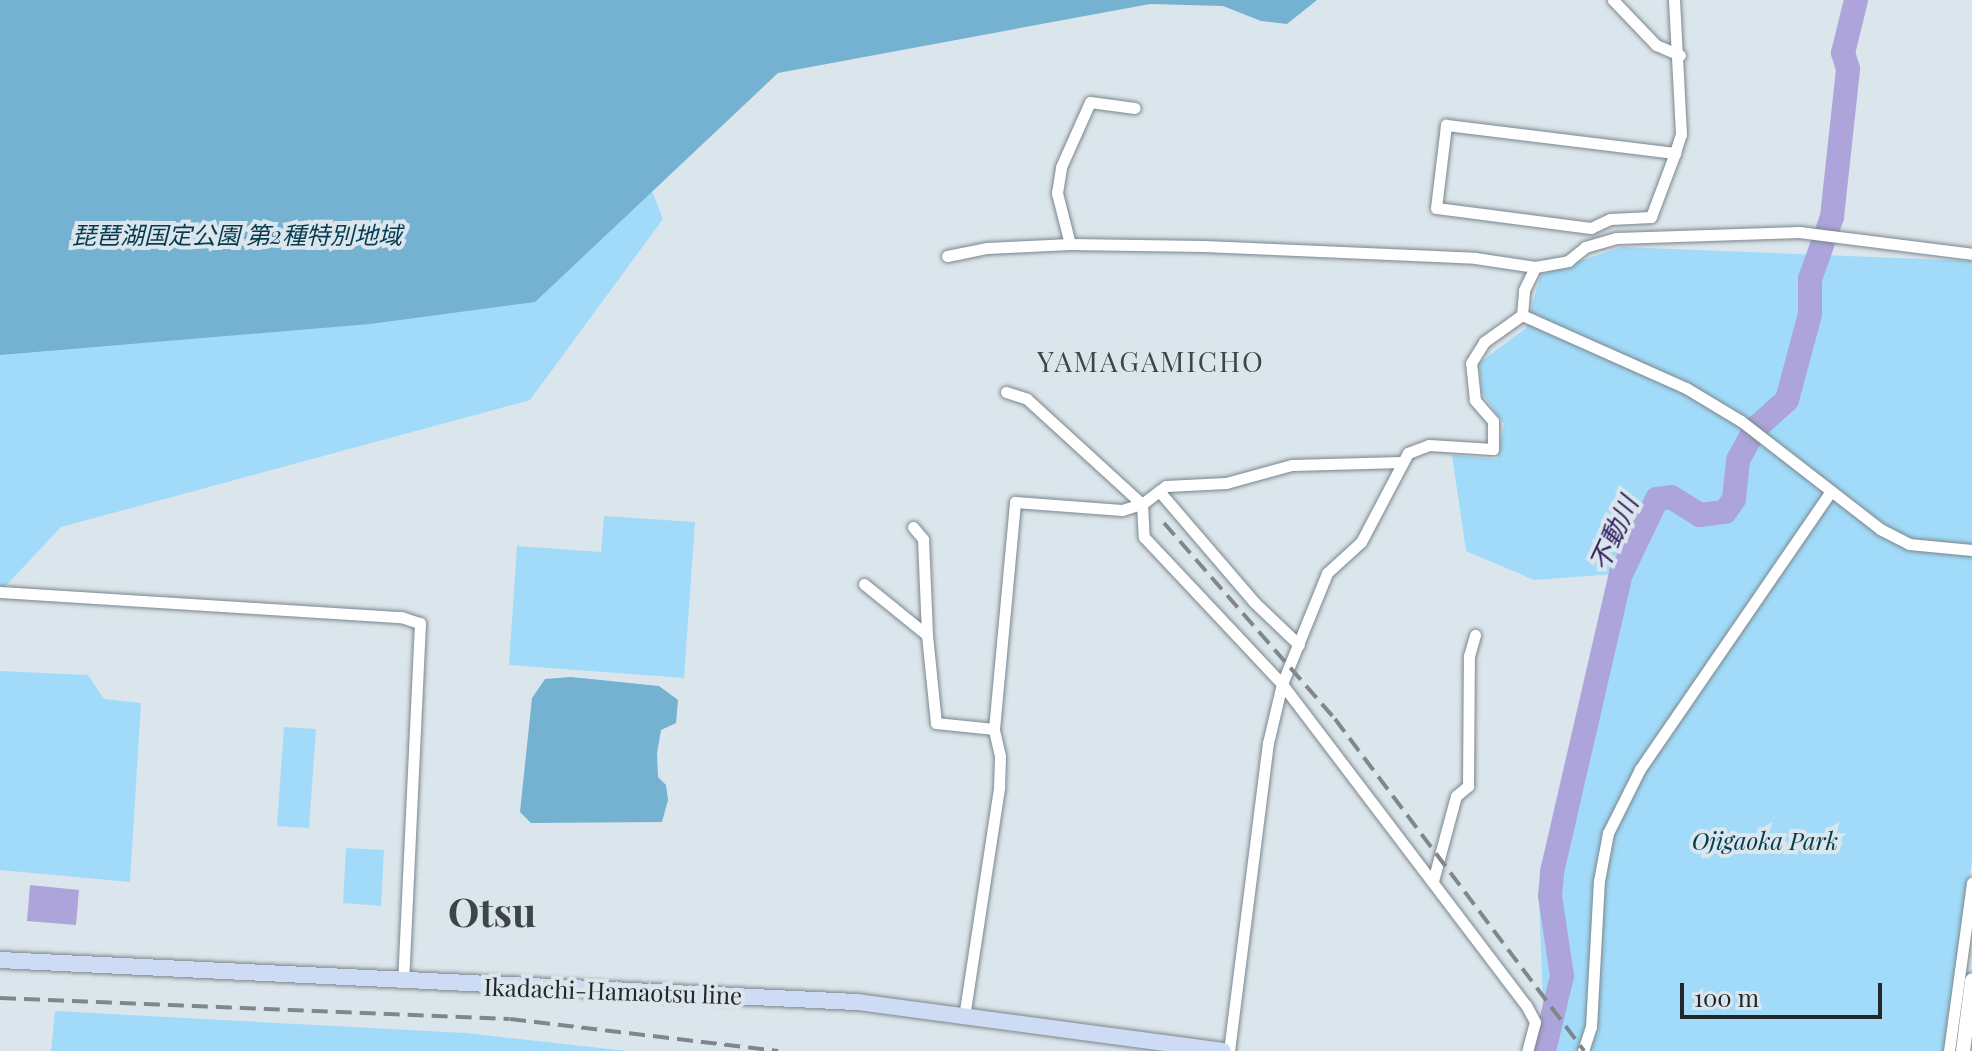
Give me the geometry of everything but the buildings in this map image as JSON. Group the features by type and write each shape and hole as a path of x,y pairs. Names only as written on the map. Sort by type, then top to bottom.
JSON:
{"main road":[{"name":"Ikadachi-Hamaotsu line","path":"0,960 857,1002 1223,1051"}],"street":[{"path":"1613,0 1656,45 1680,55"},
{"path":"1674,0 1682,110 1675,153 1651,217 1610,219 1582,227 1436,208 1446,125 1675,153"},
{"path":"1070,244 1057,193 1061,167 1090,102 1135,108"},
{"path":"1582,227 1585,247"},
{"path":"947,256 987,248 1070,244 1428,256 1535,267 1568,261 1585,247 1617,238 1799,232 1972,254"},
{"path":"1522,315 1524,290 1535,267"},
{"path":"1522,315 1686,388 1766,438 1831,491 1909,544 1972,550"},
{"path":"1229,1051 1267,749 1282,684 1327,573 1361,542 1408,453 1429,445 1493,449 1493,421 1475,400 1471,363 1484,342 1522,315"},
{"path":"1006,392 1027,399 1142,504 1144,537 1282,684 1526,1005 1535,1022 1527,1051"},
{"path":"964,1017 999,787 1000,756 994,729 1015,502 1122,510 1142,504 1159,491 1226,483 1292,465 1402,462"},
{"path":"1159,491 1254,602 1299,645"},
{"path":"1583,1051 1591,1027 1599,881 1608,833 1640,769 1831,491"},
{"path":"913,527 923,539 927,635 936,723 994,729"},
{"path":"864,584 927,635"},
{"path":"0,592 401,617 420,623 403,982"},
{"path":"1433,881 1456,796 1468,786 1469,656 1475,635"},
{"path":"1949,1051 1972,883"},
{"path":"1963,1051 1972,981"}],"green space":[{"name":"琵琶湖国定公園 第2種特別地域","path":"0,0 577,0 663,219 530,400 61,527 0,592"},
{"name":"琵琶湖国定公園 第2種特別地域","path":"0,0 1317,0 1287,24 1261,21 1223,6 1150,4 778,73 535,302 370,324 0,355"},
{"name":"Ojigaoka Park","path":"1622,247 1972,261 1972,859 1945,1051 1536,1051 1544,1027 1539,897 1616,574 1534,580 1466,551 1452,455 1497,459 1504,424 1482,393 1479,363 1526,328 1541,274"},
{"path":"604,516 695,522 684,678 509,665 517,546 601,552"},
{"path":"0,671 88,675 104,699 141,703 130,882 0,870"},
{"path":"571,677 659,686 678,700 676,723 661,730 657,753 658,777 666,785 668,800 662,822 531,823 520,812 532,698 545,679"},
{"path":"284,727 316,729 309,828 277,826"},
{"path":"346,848 384,850 381,906 343,903"},
{"path":"55,1011 466,1033 627,1051 51,1051"}],"shaded area":[{"path":"30,885 79,890 76,925 27,921"}],"waterway":[{"name":"不動川","path":"1544,1051 1562,976 1550,896 1552,872 1621,574 1657,499 1671,497 1700,515 1725,512 1734,499 1738,460 1756,428 1787,400 1810,314 1810,279 1832,217 1848,69 1843,53 1856,0"}],"railway":[{"path":"1164,523 1335,719 1584,1051"},
{"path":"0,998 510,1019 778,1051"}],"district":[{"name":"YAMAGAMICHO","path":"1151,361"},
{"name":"Otsu","path":"492,911"}]}
